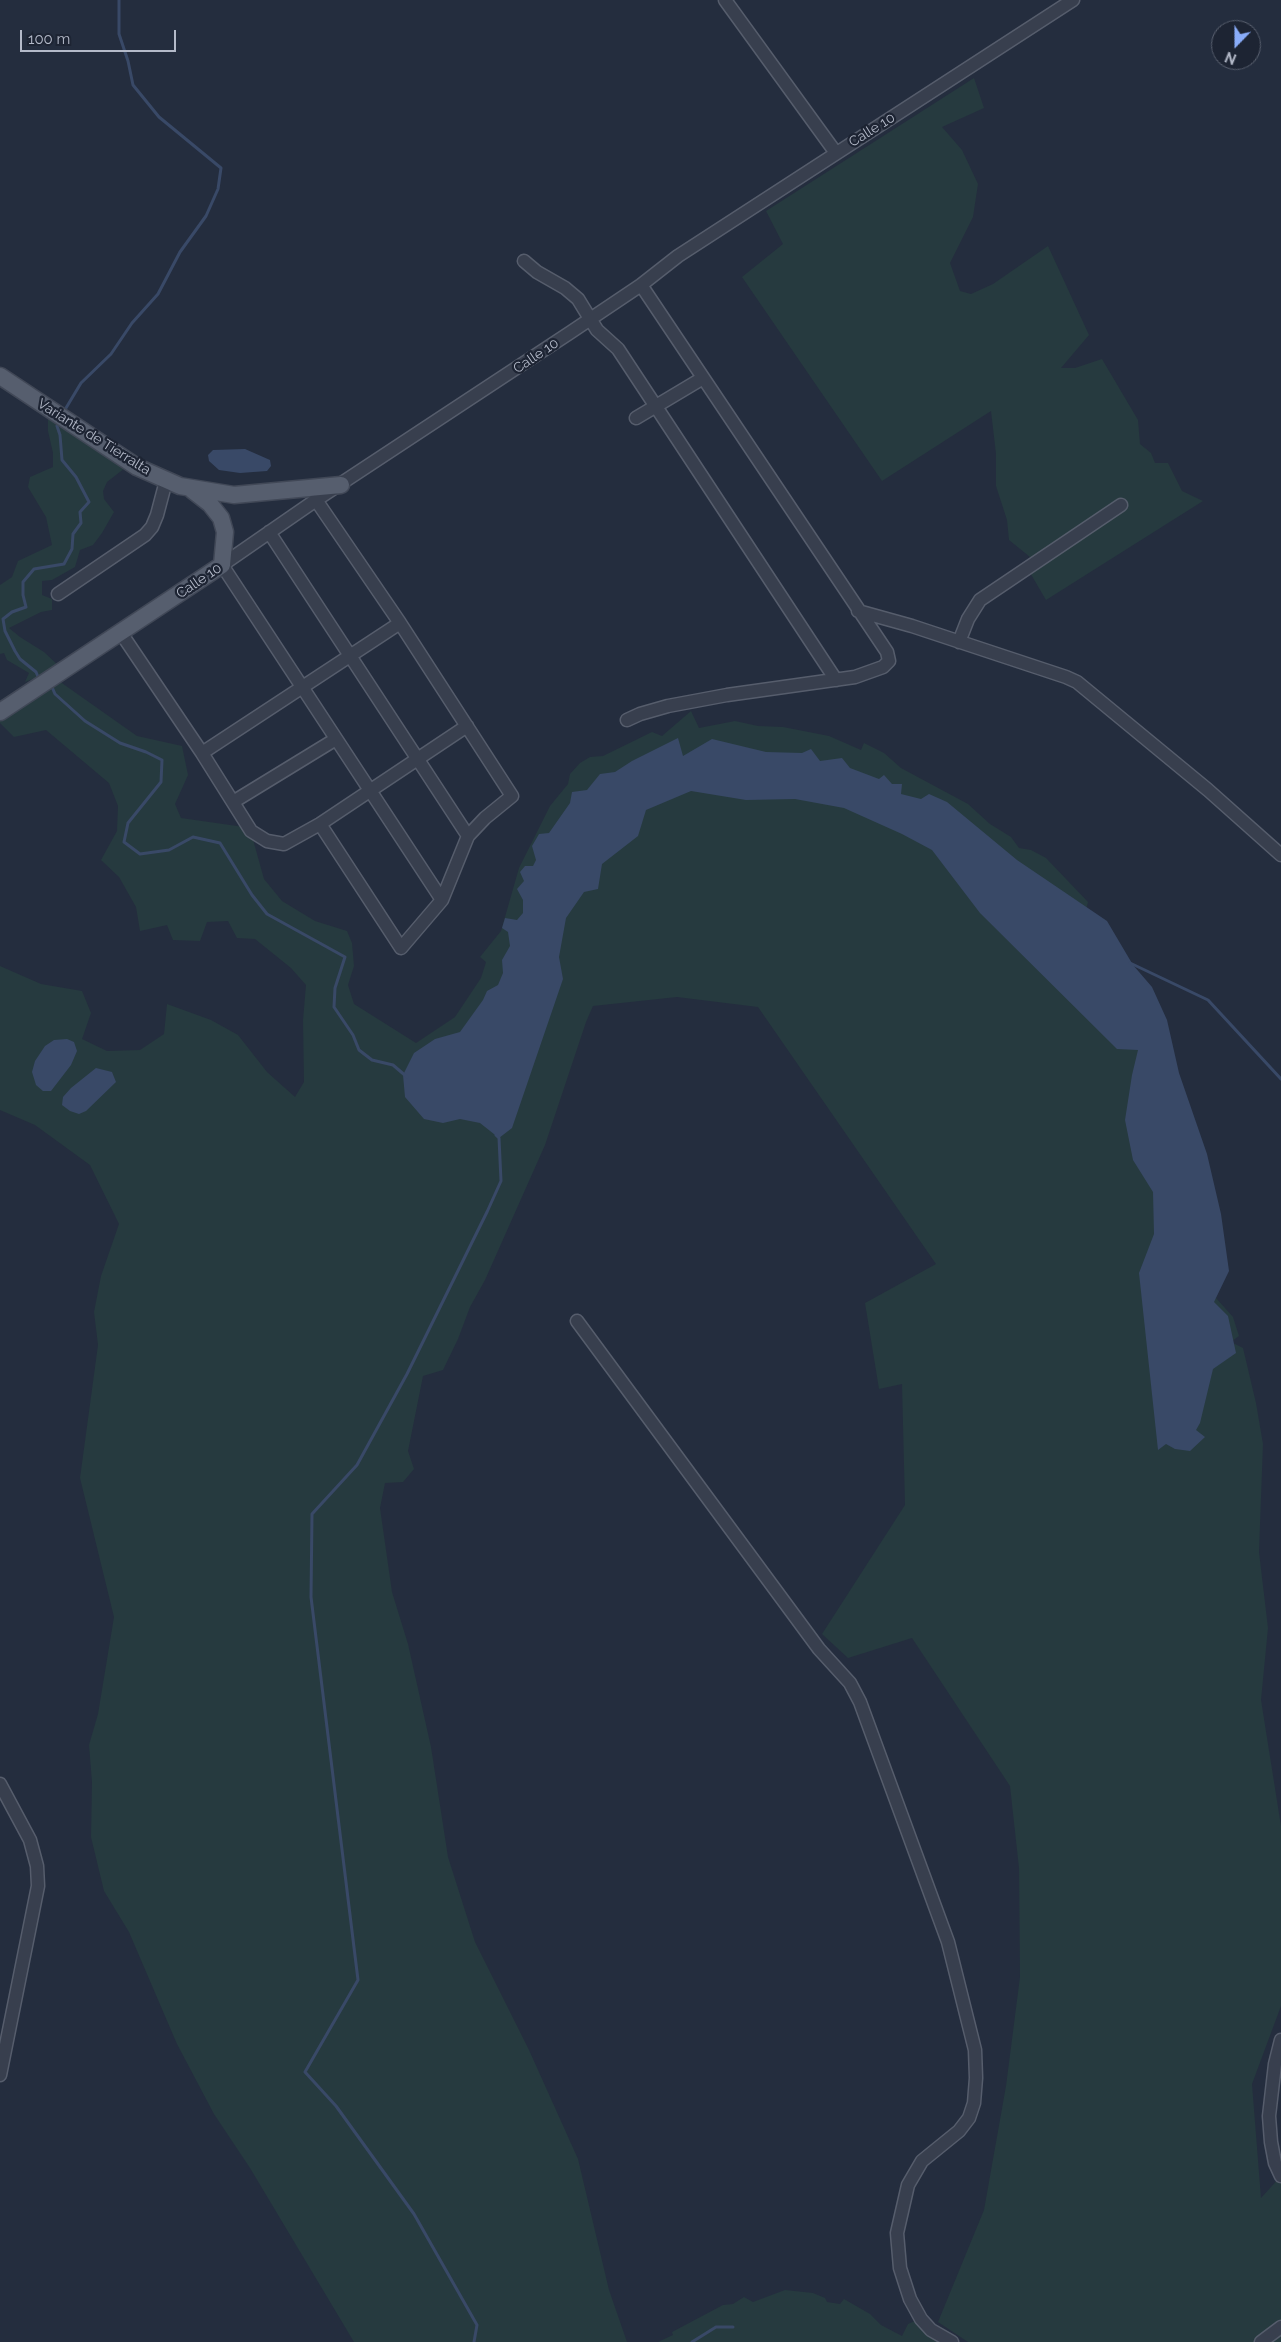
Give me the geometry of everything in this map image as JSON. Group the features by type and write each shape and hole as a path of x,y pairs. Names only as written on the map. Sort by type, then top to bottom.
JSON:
{"main road":[{"name":"Variante de Tierralta","path":"0,376 137,467 166,481 192,490 234,495 341,485"},
{"path":"192,490 210,504 221,518 225,532 222,565"},
{"name":"Calle 10","path":"0,712 222,565"}],"street":[{"path":"725,0 836,152"},
{"name":"Calle 10","path":"222,565 316,500 641,285 678,256 1072,0"},
{"path":"524,260 537,272 565,288 578,299 597,330 618,349 836,680"},
{"path":"627,720 668,706 727,695 855,677 883,667 889,661 886,652 641,285"},
{"path":"636,418 703,378"},
{"path":"58,594 145,535 154,521 166,481"},
{"path":"316,500 400,623 512,796 485,818 468,836 442,900 401,948 320,824"},
{"path":"959,642 968,618 980,600 1121,505"},
{"path":"269,532 468,836"},
{"path":"222,565 442,900"},
{"path":"858,611 1066,676 1088,689 1281,854"},
{"path":"202,753 400,623"},
{"path":"121,633 202,753 251,831 268,841 284,844 320,824 467,726"},
{"path":"234,802 336,739"},
{"path":"577,1321 819,1649 850,1683 860,1702 945,1933 975,2050 976,2078 974,2103 969,2118 960,2131 922,2161 908,2185 897,2233 900,2268 910,2299 922,2319 932,2330 952,2342"},
{"path":"0,1784 30,1840 38,1866 38,1886 0,2075"},
{"path":"1281,2040 1275,2064 1269,2116 1275,2163 1281,2176"},
{"path":"1261,2342 1281,2327"}],"green space":[{"path":"974,78 984,108 942,127 962,150 978,184 973,217 950,263 960,291 971,294 993,284 1048,246 1089,335 1061,368 1075,368 1102,359 1138,420 1140,444 1151,453 1155,463 1168,463 1182,491 1203,501 1046,600 1029,571 1030,557 1009,540 1007,520 996,486 996,454 991,411 882,481 742,277 783,244 766,211"},
{"path":"48,415 125,468 107,482 103,491 104,499 114,512 102,533 93,545 80,550 75,567 52,580 42,581 42,595 52,599 52,610 41,612 9,628 44,652 61,668 25,682 29,673 7,660 4,653 0,654 0,585 12,577 18,561 52,545 46,517 28,487 30,477 53,467 53,453 48,431"},
{"path":"59,681 137,736 182,746 188,775 175,804 181,818 244,827 252,836 264,879 282,901 315,921 347,931 352,943 354,966 348,985 354,1004 416,1043 455,1017 481,978 486,962 480,957 501,931 519,868 550,806 568,784 570,774 580,763 590,757 603,756 652,732 662,736 691,711 699,728 735,721 758,726 783,727 829,736 861,750 864,743 884,753 901,768 968,804 990,824 1011,837 1019,848 1031,850 1046,858 1088,902 1083,923 1139,1015 1220,1279 1216,1298 1233,1317 1239,1336 1231,1342 1243,1348 1256,1403 1263,1444 1259,1552 1268,1628 1261,1700 1281,1826 1281,2006 1252,2084 1261,2198 1281,2176 1281,2342 968,2342 938,2322 984,2210 1006,2086 1020,1977 1019,1868 1010,1786 912,1638 848,1658 822,1634 905,1505 902,1384 879,1389 865,1303 936,1264 758,1007 677,997 593,1006 545,1145 485,1280 470,1307 458,1339 443,1370 423,1376 408,1451 414,1469 403,1482 385,1483 380,1508 392,1592 408,1644 431,1747 448,1857 475,1942 529,2050 578,2159 609,2290 627,2342 354,2342 250,2168 214,2114 177,2044 129,1932 104,1891 91,1837 92,1782 89,1745 98,1714 114,1617 80,1478 98,1345 94,1312 101,1276 119,1224 90,1165 35,1125 0,1110 0,966 41,984 82,991 91,1013 82,1039 107,1051 140,1050 164,1034 167,1004 211,1020 238,1035 267,1072 295,1097 304,1082 303,1020 306,985 291,968 255,939 237,938 228,921 207,922 200,941 173,940 167,925 140,931 136,907 119,877 101,860 117,831 118,806 109,783 46,730 14,737 0,723 0,720"},
{"path":"785,2290 813,2293 825,2298 827,2302 840,2304 844,2299 870,2314 881,2325 902,2336 908,2324 921,2318 948,2342 658,2342 673,2335 672,2332 723,2305 733,2304 744,2297 753,2302"}],"water":[{"path":"245,449 270,460 271,466 267,471 240,473 219,470 209,461 208,455 213,450"},
{"path":"678,738 683,756 712,739 766,752 802,753 811,749 820,761 842,758 850,768 879,779 884,775 892,784 902,784 901,794 921,799 929,794 947,802 1017,860 1107,921 1133,965 1152,987 1167,1020 1179,1073 1207,1154 1221,1214 1229,1271 1214,1302 1228,1316 1236,1353 1213,1369 1200,1423 1196,1430 1205,1437 1190,1451 1175,1449 1166,1444 1158,1450 1139,1273 1154,1234 1153,1192 1133,1160 1125,1120 1138,1050 1117,1049 980,913 932,850 902,834 844,808 795,799 746,800 691,791 646,810 638,836 602,864 598,889 584,892 566,918 559,957 563,979 512,1128 499,1138 480,1123 460,1119 443,1123 424,1119 405,1097 403,1075 414,1053 435,1039 460,1032 483,1000 487,991 498,985 503,973 502,960 510,946 508,932 502,928 505,918 517,920 523,913 523,900 517,889 524,881 520,872 525,866 533,866 536,860 532,846 539,834 549,833 570,803 572,792 587,790 600,774 615,772 632,761"},
{"path":"67,1039 74,1042 77,1051 71,1065 51,1091 43,1091 36,1085 32,1072 35,1061 45,1046 54,1040"},
{"path":"96,1068 112,1072 116,1082 86,1111 79,1114 70,1111 62,1105 63,1097 71,1088"}],"waterway":[{"path":"66,408 81,383 111,354 132,323 158,294 180,252 206,216 218,189 221,168 159,117 133,85 128,61 119,34 119,0"},
{"path":"39,679 36,672 20,659 15,651 5,631 3,619 12,612 26,607 23,595 23,582 34,569 64,564 72,549 73,534 81,523 80,512 89,502 76,477 62,460 60,435 57,426"},
{"path":"52,687 55,694 85,721 120,743 162,760 161,782 128,823 124,842 140,854 169,850 193,837 220,843 252,895 267,914 345,957 335,988 334,1007 353,1035 359,1050 372,1060 393,1065 407,1077"},
{"path":"1130,963 1208,1000 1281,1079"},
{"path":"474,2342 477,2325 414,2214 336,2106 305,2072 358,1980 311,1597 312,1514 357,1465 407,1374 487,1212 501,1181 499,1138 496,1135"},
{"path":"692,2342 716,2327 733,2327"}]}
